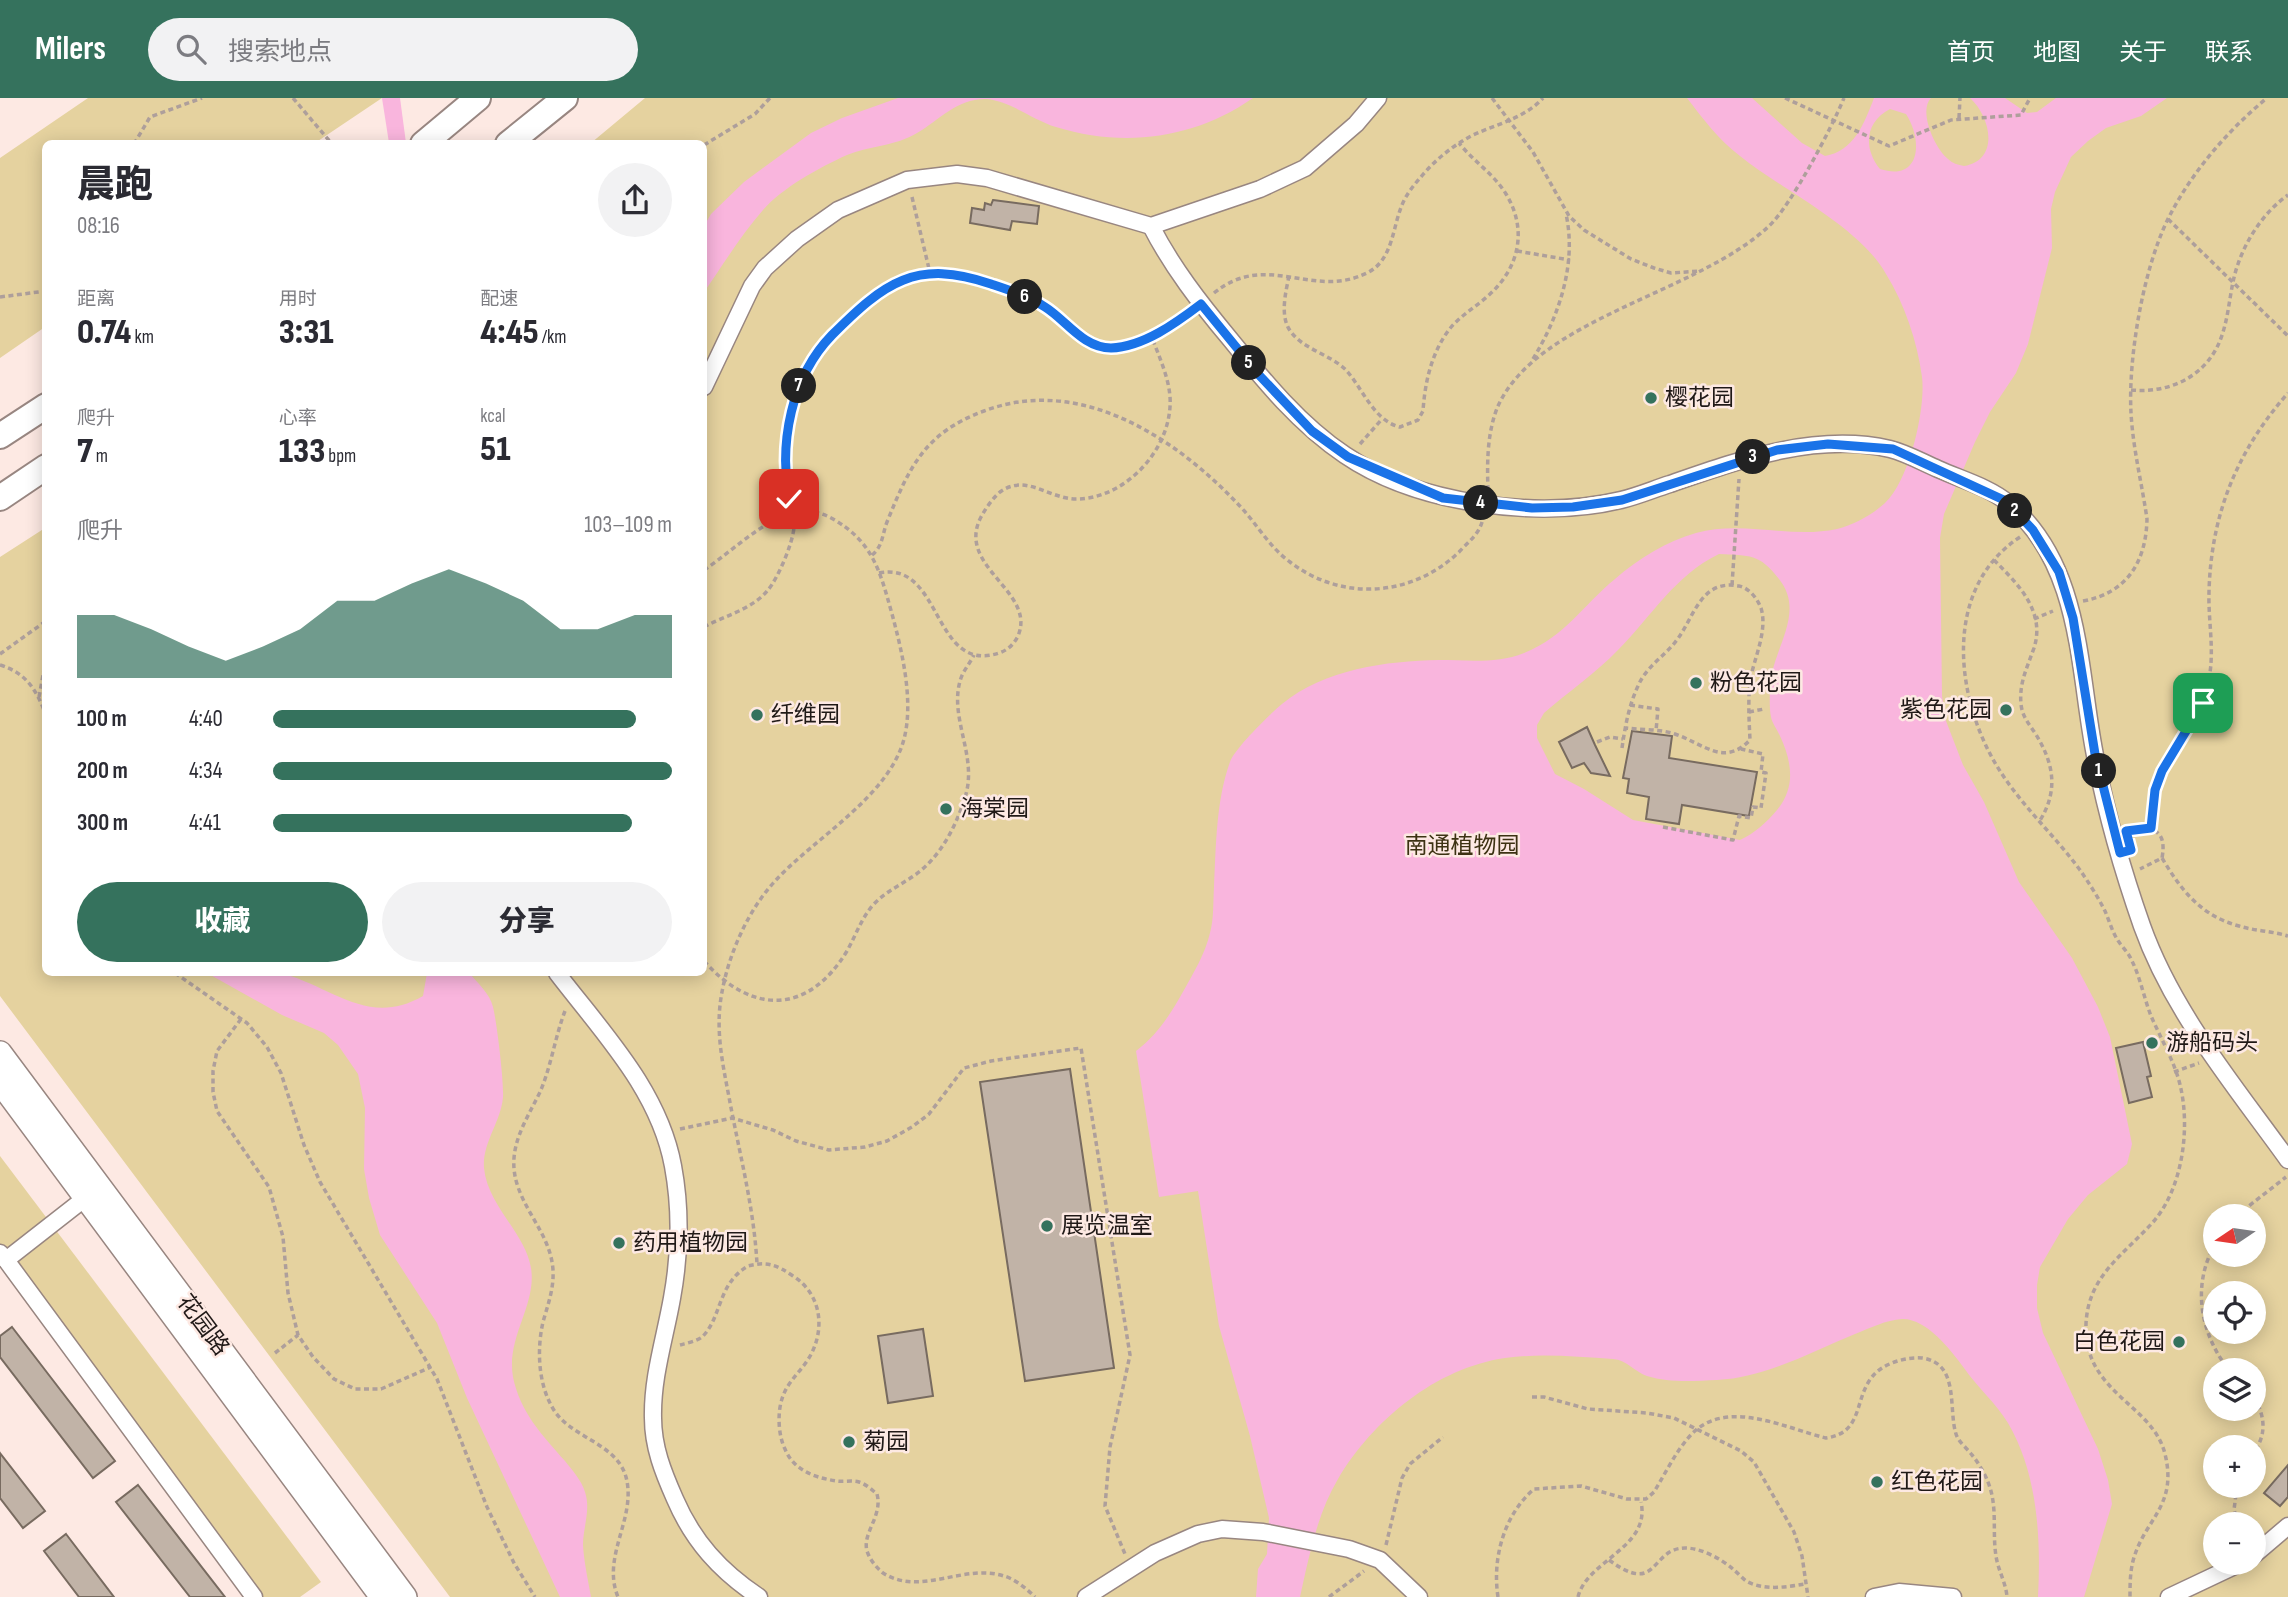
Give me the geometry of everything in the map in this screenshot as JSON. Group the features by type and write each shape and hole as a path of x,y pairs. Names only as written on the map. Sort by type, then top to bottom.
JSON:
{"main road":[{"path":"428,140 478,98"},
{"path":"513,140 565,98"},
{"path":"0,436 42,409"},
{"path":"0,498 42,470"},
{"name":"花园路","path":"0,1053 93,1192 382,1597"},
{"name":"花园路","path":"0,1082 93,1192 405,1597"}],"street":[{"path":"707,381 752,286 765,268 797,239 838,210 907,180 957,174 987,178 1151,226 1260,189 1306,168 1356,124 1378,98"},
{"path":"1151,226 1166,255 1201,304 1312,431 1348,457 1443,498 1532,508 1573,507 1622,500 1777,450 1828,444 1893,449 2006,501 2033,530 2059,572 2082,658 2095,754 2125,852 2143,929 2156,960 2212,1058 2288,1160"},
{"path":"559,976 621,1054 649,1099 673,1164 678,1210 678,1245 673,1296 656,1374 653,1419 659,1464 686,1525 715,1563 759,1597"},
{"path":"93,1192 3,1257 254,1597"},
{"path":"2266,1545 2288,1526"},
{"path":"1086,1597 1155,1553 1198,1534 1222,1529 1263,1532 1330,1545 1380,1560 1419,1597"},
{"path":"2169,1597 2216,1575"},
{"path":"1874,1597 1899,1592 1953,1597"}],"path":[{"path":"136,140 150,117 202,98"},
{"path":"293,98 329,140"},
{"path":"707,143 755,114 770,98"},
{"path":"1492,98 1533,152 1565,210 1584,230 1631,259 1671,273 1702,271"},
{"path":"707,626 748,606 767,592 779,571 794,528 785,455 790,417 802,380 823,344 854,312 876,295 901,281 930,273 956,274 1018,294 1046,307 1075,333 1093,344 1109,348 1151,335 1175,324 1239,277 1262,273 1320,282 1341,282 1368,272 1382,262 1401,206 1433,163 1459,142 1522,114 1543,98"},
{"path":"1785,98 1889,146 1959,118 2021,115 2030,98"},
{"path":"1788,200 1844,98"},
{"path":"2034,619 2069,604 2114,592 2130,576 2143,552 2147,519 2135,450 2131,390 2135,339 2142,302 2168,219 2184,190 2222,140 2267,98"},
{"path":"1959,118 1960,100"},
{"path":"1289,276 1284,298 1289,329 1302,342 1344,368 1382,419 1401,427 1418,420 1423,411 1435,353 1452,327 1503,281 1514,264 1517,251 1517,222 1506,194 1459,142"},
{"path":"907,180 930,273"},
{"path":"2131,390 2166,390 2182,383 2207,363 2223,333 2238,262 2271,209 2288,195"},
{"path":"1532,361 1551,328 1570,260 1570,231 1565,210"},
{"path":"2168,219 2288,336"},
{"path":"1517,251 1570,260"},
{"path":"0,297 42,291"},
{"path":"880,573 887,571 901,575 920,587 934,607 944,631 974,655 1002,653 1012,646 1020,627 1020,617 1011,596 978,552 976,527 993,499 1011,486 1021,484 1060,497 1084,498 1117,489 1142,468 1160,442 1170,406 1166,379 1151,335"},
{"path":"2151,828 2155,790 2162,771 2203,703 2208,682 2212,661 2209,629 2210,564 2225,494 2258,428 2288,393"},
{"path":"1348,457 1382,419"},
{"path":"1732,585 1740,461"},
{"path":"707,568 749,535 776,519 805,511 821,512 845,526 868,546 880,573 893,618 906,686 904,739 894,761 879,783 775,881 756,907 735,947 725,981 719,1013 719,1047 746,1177 757,1264"},
{"path":"2033,530 2017,539 1994,560 1982,577 1964,618 1965,672 1983,741 2011,788 2081,872 2104,910 2116,938 2131,958 2180,1085 2184,1128 2178,1176 2156,1219 2103,1272 2088,1306 2086,1323 2091,1355 2096,1366 2118,1397 2157,1436 2165,1451 2168,1468 2165,1501 2134,1559 2130,1597"},
{"path":"1994,560 2022,587 2030,602 2034,619 2036,639 2022,676 2021,706 2023,716 2049,759 2052,771 2051,799 2039,822"},
{"path":"1622,748 1630,705 1643,676 1679,638 1694,607 1707,593 1732,585 1744,588 1754,596 1764,623 1750,684 1750,740 1731,754 1715,752 1673,733 1626,728"},
{"path":"0,654 42,624"},
{"path":"707,964 718,977 761,999 795,999 809,992 836,964 874,904 932,861 951,831 966,792 968,757 957,699 961,676 974,655"},
{"path":"0,665 18,671 42,705"},
{"path":"39,697 42,681"},
{"path":"1750,684 1765,684"},
{"path":"1630,705 1658,709 1656,731"},
{"path":"1749,712 1764,709"},
{"path":"1597,742 1610,737 1623,739"},
{"path":"1663,827 1733,840 1739,816 1751,818 1753,807 1761,808 1766,773 1761,772 1763,754 1741,749"},
{"path":"2162,858 2137,870 2125,852 2126,831 2151,828 2160,834 2164,847 2162,858 2178,885 2191,900 2207,911 2240,927 2288,936"},
{"path":"179,976 241,1018 267,1046 281,1073 304,1145 320,1182 349,1235 431,1367 487,1507 514,1563 535,1597"},
{"path":"576,998 566,1010 540,1091 527,1113 514,1158 514,1171 518,1188 545,1237 553,1269 552,1297 543,1323 538,1354 551,1405 562,1421 620,1463 626,1478 628,1494 625,1516 612,1567 618,1597"},
{"path":"241,1018 217,1051 212,1092 217,1111 269,1187 278,1214 288,1293 298,1335 313,1357 334,1379 355,1389 381,1389 431,1367"},
{"path":"663,1133 732,1118 829,1150 865,1147 887,1141 929,1114 964,1068 991,1061 1081,1048 1130,1355 1110,1447 1105,1506 1130,1569"},
{"path":"2174,1072 2212,1058"},
{"path":"2251,1204 2288,1175"},
{"path":"661,1349 701,1338 733,1279 742,1269 772,1263 800,1280 814,1297 819,1312 819,1333 815,1348 790,1381 782,1397 780,1426 785,1450 792,1462 814,1476 859,1482 877,1494 879,1502 867,1537 867,1550 876,1567 890,1578 912,1586 932,1585 980,1574 1003,1576 1035,1597"},
{"path":"2204,1267 2200,1294 2206,1329 2221,1358"},
{"path":"275,1353 298,1335"},
{"path":"1498,1597 1495,1578 1504,1535 1515,1510 1534,1489 1581,1486 1640,1501 1654,1492 1690,1436 1698,1429 1709,1421 1738,1416 1826,1438 1836,1437 1853,1425 1867,1383 1880,1369 1915,1357 1929,1359 1941,1367 1949,1381 1953,1398 1956,1433 1973,1455 1988,1482 1996,1523 1997,1564 2007,1597"},
{"path":"1532,1397 1588,1409 1647,1413 1674,1418 1741,1451 1754,1462 1794,1532 1802,1556 1808,1597"},
{"path":"1329,1597 1348,1580 1380,1560 1388,1540 1402,1478 1410,1464 1443,1437"},
{"path":"1578,1597 1595,1573 1633,1537 1641,1524 1643,1512 1640,1501"},
{"path":"1609,1560 1633,1577 1644,1576 1656,1570 1671,1551 1684,1548 1700,1551 1725,1562 1746,1580 1761,1586 1805,1584"}],"green space":[{"path":"88,98 382,98 319,140 42,140 42,329 0,358 0,158"},
{"name":"南通植物园","path":"645,98 2288,98 2288,1597 450,1597 0,996 0,557 42,530 42,976 707,976 707,140 595,140"},
{"path":"0,1156 321,1582 300,1597 250,1597 0,1266"}],"shaded area":[{"path":"382,98 400,98 406,140 389,140"},
{"path":"898,98 1253,98 1207,123 1183,131 1133,138 1107,137 1056,127 1014,107 987,99 967,102 909,137 847,155 791,186 771,202 755,220 707,288 707,221 711,214 744,182 811,133 842,118"},
{"path":"1687,98 1752,98 1802,143 1825,156 1843,148 1857,135 1874,98 1931,98 1926,112 1933,139 1948,159 1964,166 1983,156 1988,137 1983,116 1970,98 2005,98 2027,113 2037,112 2056,98 2167,98 2141,116 2106,128 2071,157 2055,192 2051,209 2052,248 2028,344 2016,373 1990,412 1975,442 1944,514 1940,538 1942,696 1946,721 1963,765 1984,802 2019,882 2072,958 2098,1007 2110,1037 2132,1144 2127,1164 2088,1195 2068,1219 2040,1267 2037,1285 2037,1308 2043,1333 2098,1449 2112,1504 2084,1597 2038,1597 2038,1530 2031,1485 2018,1443 2003,1416 1945,1344 1929,1329 1911,1320 1884,1323 1770,1369 1717,1380 1664,1380 1643,1374 1613,1359 1559,1356 1505,1358 1479,1364 1431,1385 1388,1417 1352,1457 1331,1492 1314,1536 1300,1597 1256,1597 1258,1569 1267,1554 1269,1518 1250,1436 1219,1326 1198,1191 1159,1197 1136,1051 1151,1038 1168,1016 1195,970 1208,941 1213,916 1219,808 1225,777 1233,756 1282,704 1299,692 1337,675 1398,662 1503,659 1539,646 1563,629 1633,564 1685,536 1731,528 1820,532 1856,522 1880,507 1894,493 1914,444 1923,391 1920,364 1904,311 1886,274 1858,240 1732,150","holes":["1890,109 1906,114 1915,135 1915,156 1904,170 1880,169 1871,153 1871,128 1882,114","1719,554 1746,556 1766,564 1779,579 1789,605 1786,631 1770,685 1770,713 1787,755 1789,783 1777,810 1760,827 1740,840 1633,820 1555,774 1537,738 1537,725 1544,713 1609,658 1689,573"]},
{"path":"212,976 290,976 352,1002 386,1008 404,1005 423,996 426,976 472,976 489,998 498,1039 503,1097 486,1150 484,1168 492,1195 522,1243 531,1268 532,1282 514,1348 513,1377 526,1412 584,1488 587,1505 583,1545 591,1597 560,1597 467,1398 437,1323 380,1235 364,1169 365,1108 358,1074 338,1045 324,1033 282,1015"}],"building":[{"path":"993,200 1039,206 1037,224 1012,221 1010,230 970,223 972,208 984,210 985,203 991,205"},
{"path":"1587,727 1610,776 1591,773 1584,763 1572,768 1559,742"},
{"path":"1632,731 1672,736 1669,758 1757,772 1749,816 1682,805 1679,824 1646,819 1649,797 1627,793 1629,779 1623,778"},
{"path":"2143,1042 2151,1076 2147,1077 2152,1097 2129,1103 2116,1048"},
{"path":"1070,1069 1114,1368 1025,1381 980,1082"},
{"path":"12,1327 115,1461 93,1478 0,1357 0,1336"},
{"path":"923,1329 933,1396 888,1403 878,1336"},
{"path":"0,1453 45,1511 23,1528 0,1498"},
{"path":"2288,1465 2288,1497 2280,1506 2266,1495 2266,1491"},
{"path":"138,1485 225,1597 190,1597 116,1502"},
{"path":"66,1534 114,1597 79,1597 44,1551"}],"place":[{"name":"樱花园","path":"1651,398"},
{"name":"粉色花园","path":"1696,683"},
{"name":"紫色花园","path":"2006,710"},
{"name":"纤维园","path":"757,715"},
{"name":"海棠园","path":"946,809"},
{"name":"游船码头","path":"2152,1043"},
{"name":"展览温室","path":"1047,1226"},
{"name":"药用植物园","path":"619,1243"},
{"name":"白色花园","path":"2179,1342"},
{"name":"菊园","path":"849,1442"},
{"name":"红色花园","path":"1877,1482"}],"route":[{"path":"789,499 785,455 790,417 802,380 823,344 854,312 901,281 924,272 956,274 987,282 1046,307 1075,333 1093,344 1109,348 1129,345 1175,324 1201,304 1259,375 1312,431 1348,457 1373,470 1443,498 1532,508 1573,507 1622,500 1777,450 1828,444 1893,449 2006,501 2033,530 2059,572 2082,658 2095,754 2120,853 2131,850 2126,831 2151,828 2155,790 2162,771 2170,753 2203,703"}]}
